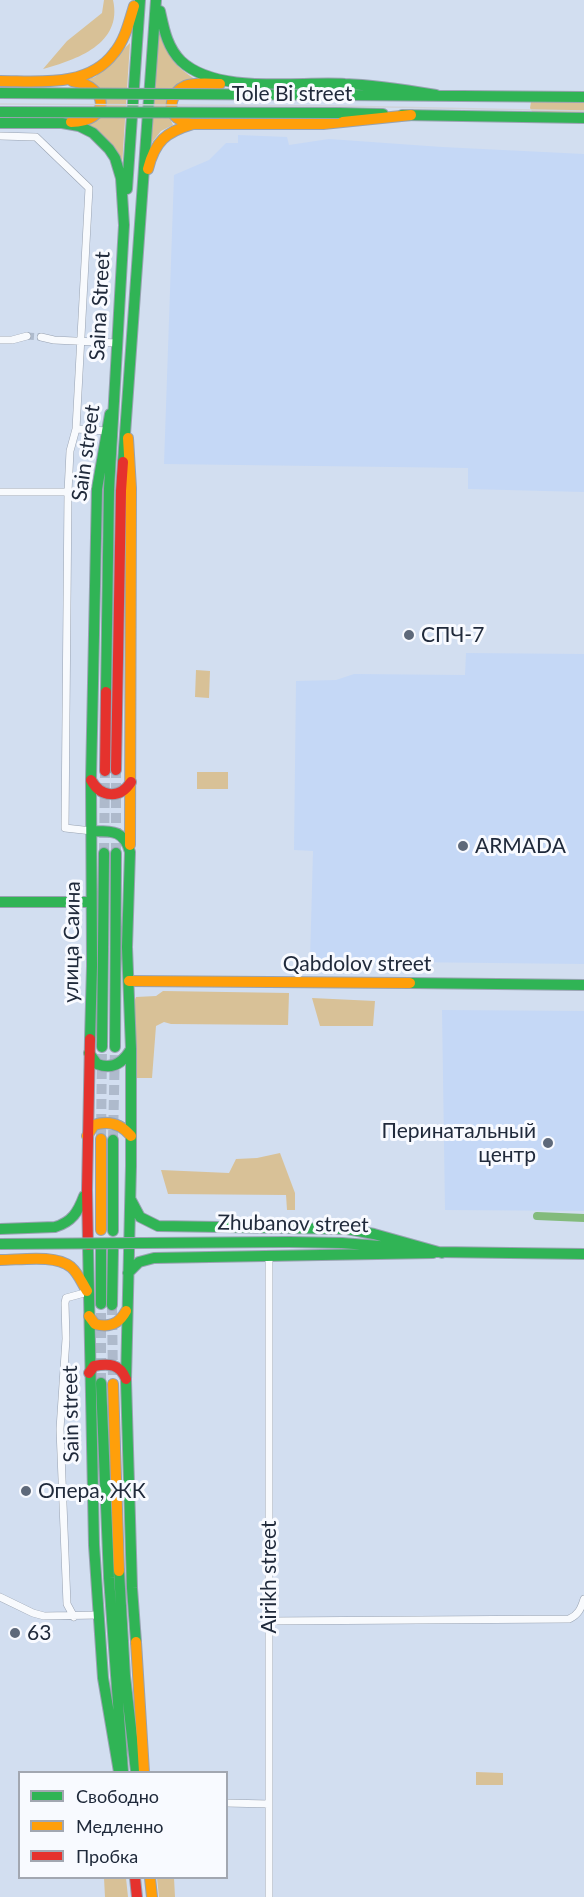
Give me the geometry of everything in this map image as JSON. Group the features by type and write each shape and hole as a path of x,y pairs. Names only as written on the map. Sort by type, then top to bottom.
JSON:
{"main road":[{"path":"69,80 94,71 119,49 138,0"},
{"path":"124,225 138,0"},
{"path":"157,0 164,34 178,59 196,73 210,78 244,83"},
{"name":"Sain street","path":"114,390 109,489 110,770 121,490 157,0"},
{"path":"0,81 69,80 84,82 98,91 100,98 97,113 92,119 62,123 0,123"},
{"path":"411,115 331,124 193,124 174,116 172,99 175,92 189,85 244,83 379,85 436,95"},
{"name":"Tole Bi street","path":"0,93 584,97"},
{"path":"506,117 512,116 516,109 515,104 507,96"},
{"name":"Tole Bi street","path":"0,112 339,113 584,118"},
{"path":"62,123 79,126 93,133 115,158 121,178 124,225"},
{"path":"141,205 149,165 156,146 170,132 193,124"},
{"name":"Saina Street","path":"114,390 124,225"},
{"name":"Sain street","path":"92,831 91,780 98,489 114,390"},
{"name":"Sain street","path":"127,415 131,488 131,782 127,947 131,1049 131,1136"},
{"path":"91,780 96,789 109,795 124,792 131,782"},
{"path":"92,831 121,834 128,841 130,852"},
{"name":"улица Саина","path":"89,1053 92,966 92,831"},
{"path":"102,1047 110,853 115,1047"},
{"path":"0,902 91,902"},
{"name":"Qabdolov street","path":"129,981 584,985"},
{"path":"89,1053 95,1063 110,1066 125,1061 131,1049"},
{"name":"Sain street","path":"89,1053 88,1316 94,1545 103,1678 121,1771"},
{"path":"87,1136 94,1125 104,1122 121,1125 131,1136 126,1380 132,1588 144,1771"},
{"path":"101,1139 107,1231 113,1140"},
{"path":"0,1229 55,1227 71,1221 78,1213 87,1190"},
{"path":"130,1198 140,1217 158,1226 347,1229 442,1253"},
{"name":"Zhubanov street","path":"0,1244 289,1242 342,1243 442,1253 584,1254"},
{"path":"107,1250 107,1304"},
{"path":"128,1273 136,1263 146,1259 442,1253"},
{"path":"0,1260 45,1259 62,1262 70,1266 88,1292"},
{"path":"88,1316 95,1324 107,1326 117,1324 126,1311"},
{"path":"89,1373 94,1366 110,1364 120,1368 126,1380"},
{"name":"Sain street","path":"101,1383 107,1568 121,1771"},
{"name":"Sain street","path":"113,1384 123,1653 136,1771"},
{"path":"135,1879 137,1897"},
{"path":"150,1879 152,1897"}],"street":[{"path":"0,136 36,137 89,188 76,429 70,451 68,492 65,828 92,831"},
{"path":"0,340 27,336"},
{"path":"41,337 54,340 117,343"},
{"path":"76,429 107,431"},
{"path":"0,492 68,492"},
{"name":"Airikh street","path":"269,1257 269,1897"},
{"path":"74,1617 67,1604 60,1429 66,1340 64,1303 66,1298 88,1292"},
{"path":"0,1597 44,1616 98,1615"},
{"path":"269,1621 569,1619 575,1617 584,1599"},
{"path":"228,1803 269,1804"}],"shaded area":[{"path":"104,0 113,0 114,15 111,28 104,39 82,55 43,69 67,41 102,13"},
{"path":"157,29 172,59 182,70 198,81 181,83 168,114 173,125 161,131 149,146"},
{"path":"130,43 122,166 85,125 103,97 85,80 95,77"},
{"path":"584,101 584,113 533,113 530,108 531,102"},
{"path":"238,135 287,137 289,145 329,139 584,154 584,492 468,489 468,468 164,464 174,175 209,160 226,143 238,143"},
{"name":"ARMADA","path":"466,653 584,654 584,964 310,961 313,851 294,850 296,681 336,680 354,674 465,675"},
{"path":"196,670 210,671 209,698 195,697"},
{"path":"197,772 228,772 228,789 197,789"},
{"path":"163,991 289,993 288,1025 171,1024 164,1022 156,1026 152,1078 136,1078 134,1002 136,997 156,996"},
{"path":"312,998 375,1001 373,1026 320,1026"},
{"path":"442,1010 584,1011 584,1211 445,1210"},
{"path":"280,1153 295,1193 295,1210 287,1210 286,1195 168,1194 161,1170 229,1173 236,1159 257,1158"},
{"path":"476,1772 503,1773 503,1785 476,1785"},
{"path":"104,1879 126,1879 128,1897 105,1897"},
{"path":"157,1879 174,1879 175,1897 159,1897"}],"waterway":[{"path":"537,1216 584,1218"}],"tunnel":[{"path":"27,336 41,337"},
{"path":"116,770 116,853"},
{"path":"104,853 105,771"},
{"path":"101,1139 102,1047"},
{"path":"113,1140 115,1047"},
{"path":"101,1304 101,1383"},
{"path":"112,1305 113,1384"}],"tram line":[{"path":"0,104 337,106 584,111"}],"traffic: fast":[{"path":"127,189 140,0"},
{"path":"123,462 156,0"},
{"path":"160,11 167,37 176,56 196,72 215,79 259,84 357,85 436,95"},
{"path":"0,93 339,95"},
{"path":"339,95 584,97"},
{"path":"0,112 339,113"},
{"path":"339,113 383,114"},
{"path":"402,115 584,118"},
{"path":"0,123 62,123 79,126 93,133 109,149 115,158 121,178 124,225 109,489 106,692"},
{"path":"90,1039 91,780 97,489 110,414"},
{"path":"92,831 116,833 124,839 130,852 127,947 131,1049 131,1166 126,1380 132,1588 136,1642"},
{"path":"102,1047 104,853"},
{"path":"115,1047 116,853"},
{"path":"0,902 91,902"},
{"path":"410,983 584,985"},
{"path":"89,1053 97,1064 112,1066 121,1061 131,1049"},
{"path":"113,1140 113,1231"},
{"path":"0,1229 61,1225 74,1216 84,1196"},
{"path":"131,1200 140,1217 158,1226 347,1229 442,1253"},
{"path":"289,1242 404,1248"},
{"path":"0,1244 289,1242"},
{"path":"88,1245 94,1545 103,1678 119,1771"},
{"path":"101,1249 101,1304"},
{"path":"112,1305 113,1250"},
{"path":"437,1252 584,1254"},
{"path":"128,1273 139,1262 154,1258 433,1253"},
{"path":"101,1383 109,1578 123,1771"},
{"path":"119,1571 125,1676 136,1771"}],"traffic: slow":[{"path":"0,81 62,80 91,72 103,64 118,48 134,6"},
{"path":"71,122 93,116 99,111 101,104 94,90 85,84 72,81"},
{"path":"191,124 174,114 172,110 174,96 185,86 220,84"},
{"path":"148,169 154,151 163,139 176,130 193,124 323,124 411,115"},
{"path":"128,438 131,488 130,845"},
{"path":"129,981 410,983"},
{"path":"87,1136 94,1125 105,1123 119,1126 131,1136"},
{"path":"101,1139 101,1230"},
{"path":"0,1260 56,1260 71,1267 87,1291"},
{"path":"89,1316 95,1324 109,1325 117,1322 126,1311"},
{"path":"113,1384 119,1571"},
{"path":"136,1642 144,1771"},
{"path":"150,1879 152,1897"}],"traffic: jam":[{"path":"116,770 123,462"},
{"path":"105,771 106,692"},
{"path":"91,780 100,790 111,794 122,791 131,782"},
{"path":"88,1245 90,1039"},
{"path":"89,1373 94,1366 109,1365 121,1370 126,1379"},
{"path":"135,1879 137,1897"}],"place":[{"name":"СПЧ-7","path":"409,635"},
{"name":"ARMADA","path":"463,846"},
{"name":"Перинатальный центр","path":"548,1143"},
{"name":"Опера, ЖК","path":"26,1491"},
{"name":"63","path":"15,1633"}]}
